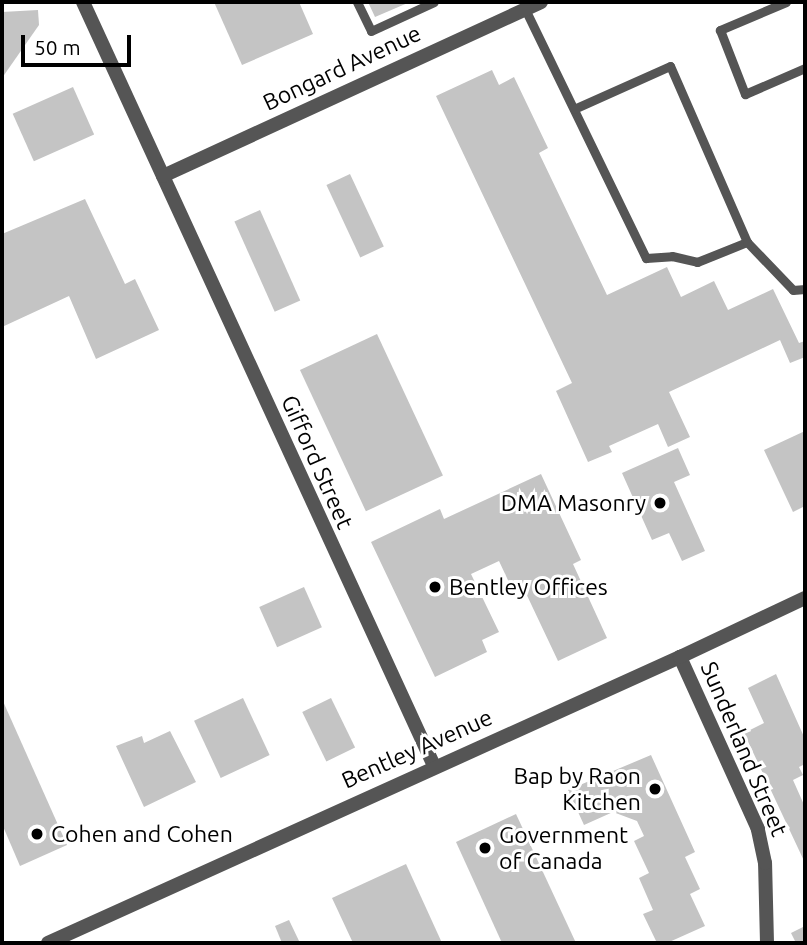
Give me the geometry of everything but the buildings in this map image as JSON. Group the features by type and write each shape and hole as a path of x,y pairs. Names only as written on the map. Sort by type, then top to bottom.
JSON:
{"street":[{"name":"Gifford Street","path":"83,2 434,765"},
{"name":"Bongard Avenue","path":"163,176 541,2"},
{"name":"Bentley Avenue","path":"48,943 805,598"},
{"name":"Sunderland Street","path":"680,657 758,829 765,863 767,943"}],"lane":[{"path":"357,2 371,31 434,2"},
{"path":"786,2 720,30 745,94 805,68"},
{"path":"525,9 646,258 672,256 698,262 747,242"},
{"path":"574,109 670,66 747,242 793,290 805,289"}],"place":[{"name":"DMA Masonry","path":"660,503"},
{"name":"Bentley Offices","path":"435,587"},
{"name":"Bap by Raon Kitchen","path":"655,789"},
{"name":"Cohen and Cohen","path":"37,834"},
{"name":"Government of Canada","path":"485,848"}]}
